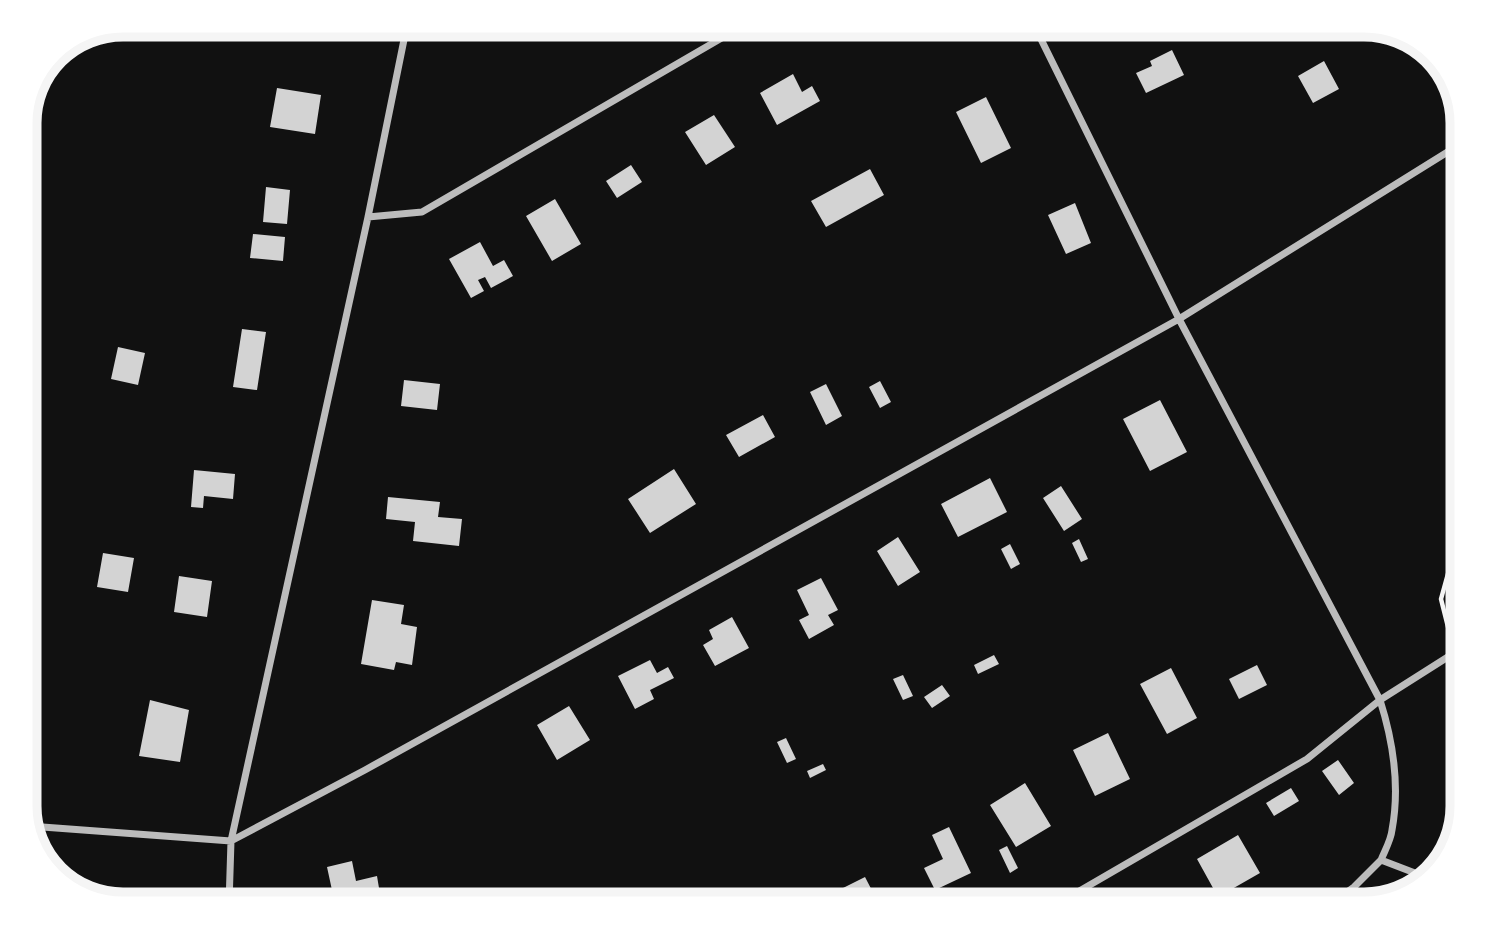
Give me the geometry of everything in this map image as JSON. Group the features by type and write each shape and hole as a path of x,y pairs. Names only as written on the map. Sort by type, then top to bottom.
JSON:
{"street":[{"path":"230,892 232,841 368,217 404,37"},
{"path":"368,217 422,212 722,37"},
{"path":"1040,37 1178,319 1380,700 1390,732 1395,779 1392,831 1381,860 1347,892"},
{"path":"39,827 232,841 1178,319 1450,150"},
{"path":"1079,892 1307,759 1380,700 1450,656"},
{"path":"1381,860 1418,874"}],"path":[{"path":"1450,566 1441,598 1450,636"}],"shaded area":[{"path":"1450,712 1450,748 1448,740"}],"building":[{"path":"1172,50 1184,75 1146,93 1136,73 1152,66 1150,61"},
{"path":"1324,61 1339,89 1313,103 1298,76"},
{"path":"793,74 802,92 812,86 820,101 777,125 760,93"},
{"path":"277,88 321,95 315,134 270,127"},
{"path":"986,97 1011,148 981,163 956,112"},
{"path":"714,115 735,147 706,165 685,132"},
{"path":"631,165 642,182 617,198 606,181"},
{"path":"870,169 884,195 826,227 811,201"},
{"path":"266,187 290,190 287,224 263,222"},
{"path":"555,199 581,244 552,261 526,216"},
{"path":"1075,203 1091,243 1066,254 1048,215"},
{"path":"253,234 285,237 283,261 250,258"},
{"path":"480,242 493,266 504,260 513,276 491,288 485,277 478,280 484,291 471,298 449,259"},
{"path":"242,329 266,332 257,390 233,387"},
{"path":"118,347 145,353 138,385 111,379"},
{"path":"404,380 440,384 437,410 401,406"},
{"path":"880,381 891,402 880,408 869,387"},
{"path":"826,384 842,416 826,425 810,392"},
{"path":"1160,400 1187,452 1150,471 1123,419"},
{"path":"763,415 775,437 739,457 726,435"},
{"path":"674,469 696,504 650,533 628,499"},
{"path":"194,470 235,474 233,499 204,496 203,508 191,507"},
{"path":"990,478 1007,512 958,537 941,504"},
{"path":"1061,486 1082,519 1064,531 1043,498"},
{"path":"388,497 440,502 438,517 462,519 459,546 413,541 415,522 386,519"},
{"path":"898,537 920,572 898,586 877,551"},
{"path":"1079,539 1088,559 1081,562 1072,543"},
{"path":"1010,544 1020,564 1011,569 1001,549"},
{"path":"103,553 134,558 128,592 97,587"},
{"path":"179,576 212,581 207,617 174,612"},
{"path":"821,578 838,610 828,615 834,625 809,639 799,620 809,615 797,590"},
{"path":"372,600 404,605 401,624 417,627 412,665 396,662 394,670 361,664"},
{"path":"732,617 749,648 715,666 703,645 713,639 709,630"},
{"path":"994,655 999,664 978,674 974,665"},
{"path":"650,660 657,673 668,667 674,678 650,690 654,699 635,709 618,676"},
{"path":"1257,665 1267,685 1239,699 1229,679"},
{"path":"1171,668 1197,718 1167,734 1140,684"},
{"path":"903,675 913,696 903,700 893,679"},
{"path":"942,685 950,696 932,708 924,697"},
{"path":"150,700 189,710 180,762 139,756"},
{"path":"569,706 590,740 557,760 537,725"},
{"path":"1108,733 1130,779 1095,796 1073,750"},
{"path":"786,738 796,759 787,763 777,742"},
{"path":"1338,760 1354,783 1339,795 1322,771"},
{"path":"823,764 826,770 810,778 807,771"},
{"path":"1025,783 1051,826 1016,847 990,805"},
{"path":"1291,788 1299,801 1274,816 1266,803"},
{"path":"949,827 971,873 935,890 924,868 943,859 932,835"},
{"path":"1238,835 1260,873 1227,892 1215,892 1197,859"},
{"path":"1007,846 1018,868 1010,873 999,850"},
{"path":"352,861 356,881 377,876 380,892 332,892 327,867"},
{"path":"865,877 873,892 840,892 839,890"}]}
